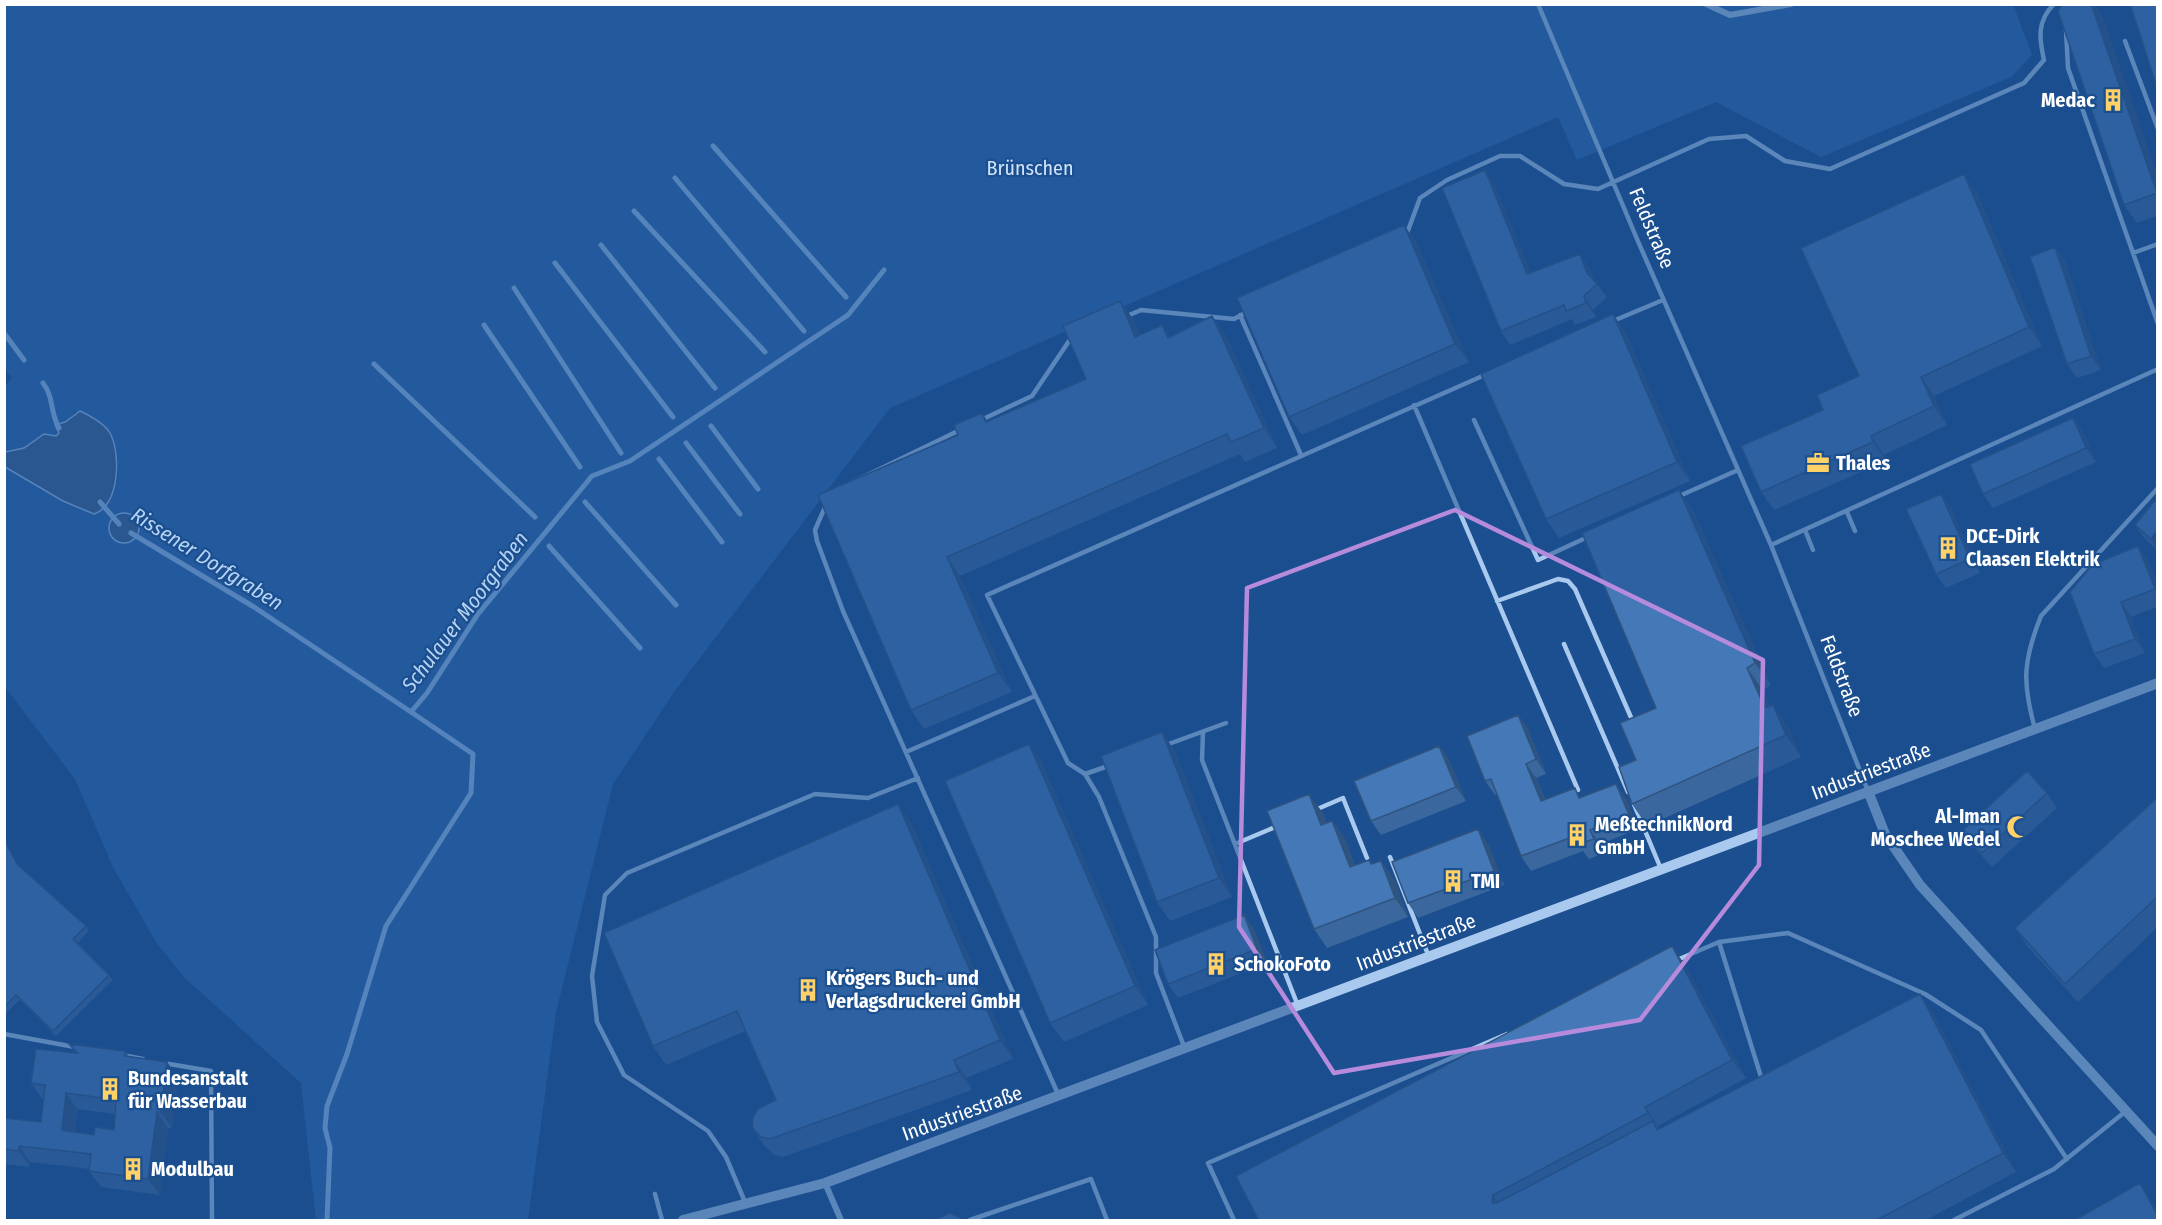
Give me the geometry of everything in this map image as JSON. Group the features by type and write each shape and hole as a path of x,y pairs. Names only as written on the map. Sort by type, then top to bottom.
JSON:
{"street":[{"path":"1706,4 1730,15 1791,4"},
{"name":"Industriestraße","path":"683,1221 825,1183 2157,683"},
{"name":"Feldstraße","path":"1868,791 1886,834 1920,885 2157,1146"},
{"path":"825,1183 841,1221"}],"lane":[{"name":"Feldstraße","path":"1538,4 1663,300 1771,545 1868,791"},
{"path":"1396,241 1406,236 1420,198 1447,180 1500,156 1521,156 1563,184 1598,189 1709,139 1746,136 1785,161 1830,169 2024,83 2044,60 2038,34 2045,13 2054,4"},
{"path":"2073,21 2066,29 2068,68 2157,324"},
{"path":"2125,41 2157,129"},
{"path":"2133,253 2157,244"},
{"path":"1609,323 1663,300"},
{"path":"1120,319 1141,310 1234,319 1251,310"},
{"path":"1240,315 1301,455"},
{"path":"979,421 1032,396 1069,341 1079,336"},
{"path":"1771,545 2157,369"},
{"path":"1185,1049 1156,973 1156,937 1099,796 1085,774 1068,763 987,595 1490,373"},
{"path":"1414,405 1578,790"},
{"path":"1474,420 1538,560 1601,531"},
{"path":"846,487 853,480 969,426"},
{"path":"1675,498 1738,470"},
{"path":"2035,729 2024,673 2030,642 2041,616 2157,488"},
{"path":"832,500 825,507 815,530 843,611 1059,1096"},
{"path":"1847,512 1855,531"},
{"path":"1805,530 1813,550"},
{"path":"1497,601 1558,579 1568,581 1575,589 1633,722"},
{"path":"1564,644 1661,869"},
{"path":"906,752 1035,696"},
{"path":"1160,747 1226,723"},
{"path":"1203,732 1202,760 1298,1006"},
{"path":"1085,774 1117,763"},
{"path":"746,1204 726,1157 708,1131 624,1075 597,1022 592,976 605,895 627,873 815,794 868,798 918,778"},
{"path":"1311,812 1343,798 1367,858"},
{"path":"1235,844 1289,821"},
{"path":"1390,857 1429,957"},
{"path":"1676,961 1719,942 1788,933 1925,994 1981,1030 2067,1159"},
{"path":"1719,942 1764,1084"},
{"path":"1234,1221 1208,1163 1513,1031"},
{"path":"4,1034 82,1048"},
{"path":"115,1054 147,1060"},
{"path":"158,1062 212,1071 212,1221"},
{"path":"1954,1221 2054,1169 2126,1111"},
{"path":"970,1221 1091,1179 1107,1221"},
{"path":"655,1194 662,1221"}],"highlighted area":[{"path":"1455,510 1763,660 1759,865 1640,1020 1334,1073 1239,927 1247,588"}],"green space":[{"name":"Brünschen","path":"2013,4 2032,55 2011,77 1821,157 1716,102 1577,160 1558,117 890,408 674,692 613,784 556,1012 528,1220 316,1220 301,1083 183,976 156,942 114,869 75,779 5,687 5,467 63,501 89,512 115,485 118,465 114,441 108,430 93,418 75,412 68,420 60,422 59,433 56,436 44,434 24,448 5,452 5,386 12,378 4,367 5,5"}],"shaded area":[{"path":"80,411 97,420 108,430 116,453 116,478 113,490 103,509 94,514 63,501 5,467 5,452 24,448 44,434 56,436 59,433 55,425 65,422"},
{"path":"124,513 130,514 138,522 138,534 130,542 124,543 118,542 110,534 109,528 110,522 118,514"}],"building":[{"name":"Medac","path":"2063,4 2091,4 2157,193 2124,205 2058,11"},
{"path":"2130,4 2157,4 2157,87"},
{"path":"1485,170 1527,274 1580,254 1587,273 1597,284 1584,296 1586,303 1566,311 1564,305 1501,331 1442,188"},
{"path":"1964,174 2029,327 1921,377 1934,406 1871,436 1873,442 1761,492 1741,446 1823,410 1817,395 1859,376 1801,248"},
{"path":"1404,225 1455,344 1289,417 1237,298"},
{"path":"2055,247 2091,356 2067,364 2030,257"},
{"path":"1120,301 1135,337 1162,325 1168,338 1212,316 1264,428 1231,442 1227,434 947,557 998,673 911,710 818,495 958,435 954,425 982,413 986,422 1086,379 1063,326"},
{"path":"1613,314 1677,462 1546,519 1481,374"},
{"path":"2073,418 2086,448 1983,494 1970,464"},
{"path":"1679,490 1755,663 1747,668 1765,708 1773,705 1786,735 1632,804 1619,767 1636,760 1620,723 1656,708 1582,533"},
{"name":"DCE-Dirk Claasen Elektrik","path":"1941,494 1970,559 1936,574 1906,509"},
{"path":"2157,498 2157,531 2151,539 2135,525"},
{"path":"2138,546 2155,589 2121,602 2135,639 2094,654 2070,592 2092,565"},
{"path":"1518,715 1536,759 1526,764 1541,801 1575,788 1579,798 1616,784 1629,815 1590,830 1594,839 1579,844 1575,836 1521,856 1491,779 1485,781 1467,736"},
{"path":"1162,732 1219,878 1157,902 1101,756"},
{"path":"1029,744 1135,986 1050,1023 945,781"},
{"path":"1439,746 1456,787 1371,821 1354,781"},
{"path":"2027,771 2047,793 1982,853 1962,831"},
{"path":"1309,794 1321,825 1332,821 1350,867 1369,860 1371,864 1381,861 1395,898 1314,929 1267,811"},
{"path":"2157,798 2157,897 2065,984 2015,928"},
{"name":"Krögers Buch- und Verlagsdruckerei GmbH","path":"898,804 1000,1040 954,1060 959,1072 770,1139 761,1137 752,1127 753,1118 758,1109 776,1100 737,1011 653,1046 604,933"},
{"path":"1478,829 1494,871 1408,903 1392,862"},
{"path":"6,843 17,864 86,926 73,939 109,975 53,1031 16,995 4,1007 4,844"},
{"path":"1244,915 1257,949 1168,984 1155,950"},
{"path":"1672,946 1732,1060 1645,1107 1648,1113 1493,1195 1492,1203 1497,1203 1653,1121 1657,1130 1920,994 2003,1153 1875,1221 1259,1221 1236,1176"},
{"path":"69,1044 125,1051 125,1056 167,1062 161,1112 157,1112 148,1179 89,1171 91,1154 19,1146 19,1151 4,1149 4,1118 41,1122 45,1085 31,1083 36,1049 78,1053","holes":["66,1093 116,1100 114,1130 95,1127 94,1135 62,1130"]},
{"path":"2140,1183 2157,1215 2157,1221 2073,1221"},
{"path":"950,1213 967,1221 933,1221"}],"waterway":[{"path":"713,146 846,297"},
{"path":"675,178 804,331"},
{"path":"634,211 765,352"},
{"path":"601,245 715,388"},
{"path":"555,263 673,417"},
{"name":"Schulauer Moorgraben","path":"327,1220 330,1148 325,1128 327,1106 347,1054 386,926 471,793 473,754 411,712 427,693 478,614 592,476 630,461 848,315 884,270"},
{"path":"514,288 621,453"},
{"path":"484,325 580,467"},
{"name":"Rissener Dorfgraben","path":"4,333 24,360"},
{"path":"374,364 535,517"},
{"name":"Rissener Dorfgraben","path":"43,383 49,394 59,428"},
{"path":"711,426 758,489"},
{"path":"686,443 740,514"},
{"path":"659,459 722,542"},
{"name":"Rissener Dorfgraben","path":"100,502 119,524"},
{"path":"585,502 676,605"},
{"name":"Rissener Dorfgraben","path":"131,533 254,607 411,712"},
{"path":"549,546 640,648"}],"place":[{"name":"Medac","path":"2113,100"},
{"name":"Thales","path":"1818,463"},
{"name":"DCE-Dirk Claasen Elektrik","path":"1948,548"},
{"name":"Al-Iman Moschee Wedel","path":"2018,827"},
{"name":"MeßtechnikNord GmbH","path":"1577,835"},
{"name":"TMI","path":"1453,881"},
{"name":"SchokoFoto","path":"1216,964"},
{"name":"Krögers Buch- und Verlagsdruckerei GmbH","path":"808,990"},
{"name":"Bundesanstalt für Wasserbau","path":"110,1089"},
{"name":"Modulbau","path":"133,1169"}]}
